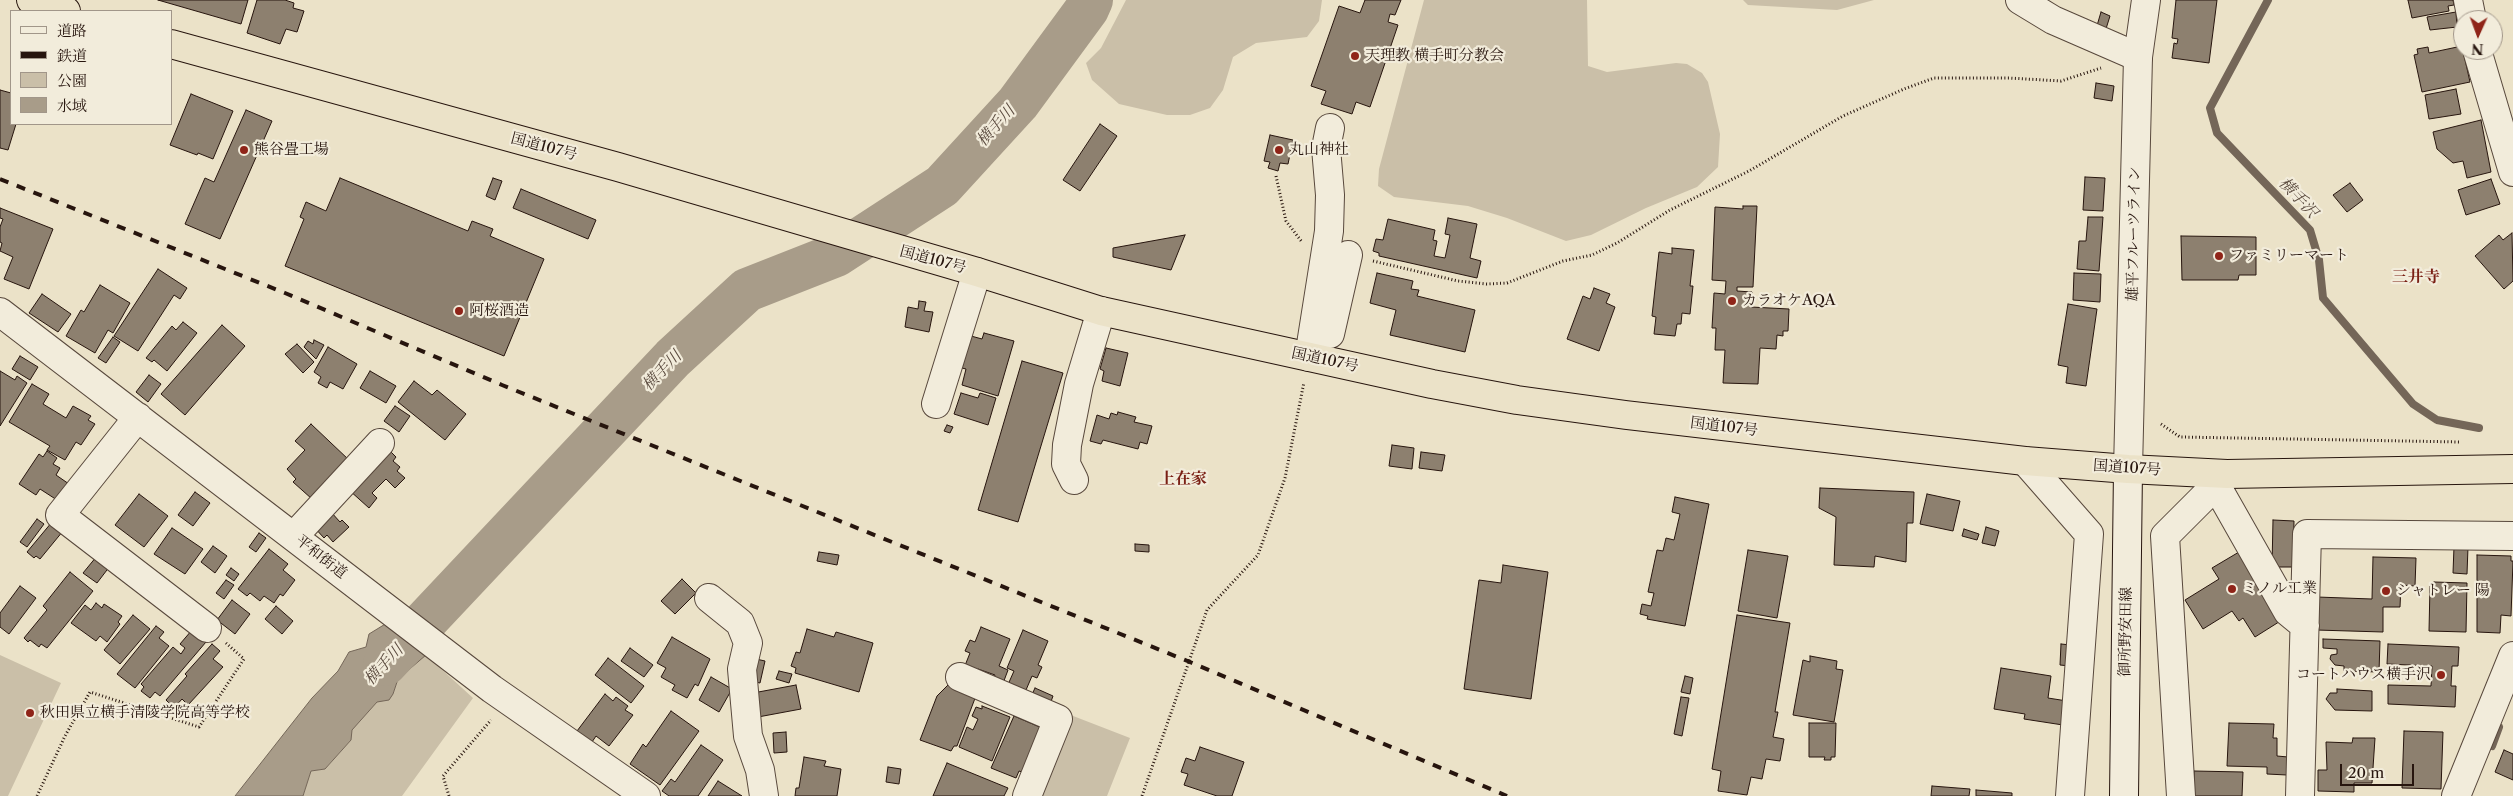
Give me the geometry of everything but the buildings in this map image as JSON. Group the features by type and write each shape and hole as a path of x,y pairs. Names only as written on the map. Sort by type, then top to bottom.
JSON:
{"highway":[{"path":"31,0 63,10"},
{"name":"国道107号","path":"172,44 618,167 977,272 1101,311 1517,400 1626,415 2025,461 2128,468 2222,480 2513,470"}],"street":[{"path":"2020,0 2054,20 2133,54"},
{"name":"雄平フルーツライン","path":"2128,468 2133,54 2146,0"},
{"path":"2480,60 2513,172"},
{"path":"1317,358 1323,270 1329,231 1330,194 1326,148 1330,128"},
{"path":"1317,358 1348,255"},
{"path":"936,404 977,272"},
{"path":"1074,480 1066,464 1067,445 1079,384 1101,311"},
{"name":"平和街道","path":"0,312 500,695 646,796"},
{"path":"138,417 60,515 208,628"},
{"path":"294,536 380,443"},
{"path":"2025,461 2089,534 2070,796"},
{"name":"御所野安田線","path":"2124,796 2128,468"},
{"path":"2181,796 2165,536 2222,480 2288,612 2305,626"},
{"path":"2300,796 2307,534 2513,536"},
{"path":"709,598 740,623 748,643 742,669 748,736 760,770 764,796"},
{"path":"2456,796 2513,656"},
{"path":"960,677 1058,719 1027,796"}],"path":[{"path":"1348,255 1458,281 1488,284 1507,283 1563,261 1592,255 1617,243 1670,210 1749,171 1843,116 1934,78 2010,78 2062,81 2098,70 2133,54"},
{"path":"1276,176 1286,222 1323,270"},
{"path":"1142,796 1207,610 1258,555 1284,478 1317,358"},
{"path":"2161,424 2180,437 2465,442"},
{"path":"37,796 65,736 90,692 199,727 244,658 208,628"},
{"path":"449,796 443,776 500,695"}],"green space":[{"path":"1126,0 1322,0 1319,21 1307,37 1256,43 1233,57 1223,90 1210,108 1190,115 1167,115 1119,104 1092,80 1086,63 1101,48"},
{"path":"1424,0 1587,0 1588,66 1607,72 1676,63 1687,64 1702,73 1708,82 1720,134 1718,167 1697,187 1646,208 1591,235 1566,241 1507,218 1468,206 1394,197 1378,186 1379,169"},
{"path":"1743,0 1874,0 1837,10 1748,5"},
{"name":"秋田県立横手清陵学院高等学校","path":"0,655 61,683 8,796 0,796"},
{"path":"426,655 473,698 402,796 303,796 311,771 324,769 328,766 351,740 351,730 377,702 393,694 398,679"},
{"path":"1068,714 1130,738 1107,796 1035,796"}],"water":[{"path":"387,623 426,655 398,679 389,700 377,702 352,730 351,740 325,769 311,771 303,796 235,796 312,698 338,671 349,652 366,647 369,634"}],"waterway":[{"name":"横手川","path":"385,664 673,358 747,290 836,255 942,186 1018,103 1087,9 1091,0"},
{"name":"横手沢","path":"2268,0 2210,108 2217,133 2310,230 2319,260 2323,298 2413,404 2437,420 2479,428"},
{"name":"横手沢","path":"2492,746 2499,727"}],"railway":[{"path":"0,179 285,293 502,385 1190,662 1507,796"}],"place":[{"name":"天理教 横手町分教会","path":"1355,56"},
{"name":"熊谷畳工場","path":"244,150"},
{"name":"丸山神社","path":"1279,150"},
{"name":"ファミリーマート","path":"2219,256"},
{"name":"カラオケAQA","path":"1732,301"},
{"name":"阿桜酒造","path":"459,311"},
{"name":"ミノル工業","path":"2232,589"},
{"name":"シャトレー 陽","path":"2386,591"},
{"name":"コートハウス横手沢","path":"2441,675"},
{"name":"秋田県立横手清陵学院高等学校","path":"30,713"}],"district":[{"name":"三井寺","path":"2416,277"},
{"name":"上在家","path":"1183,479"}]}
